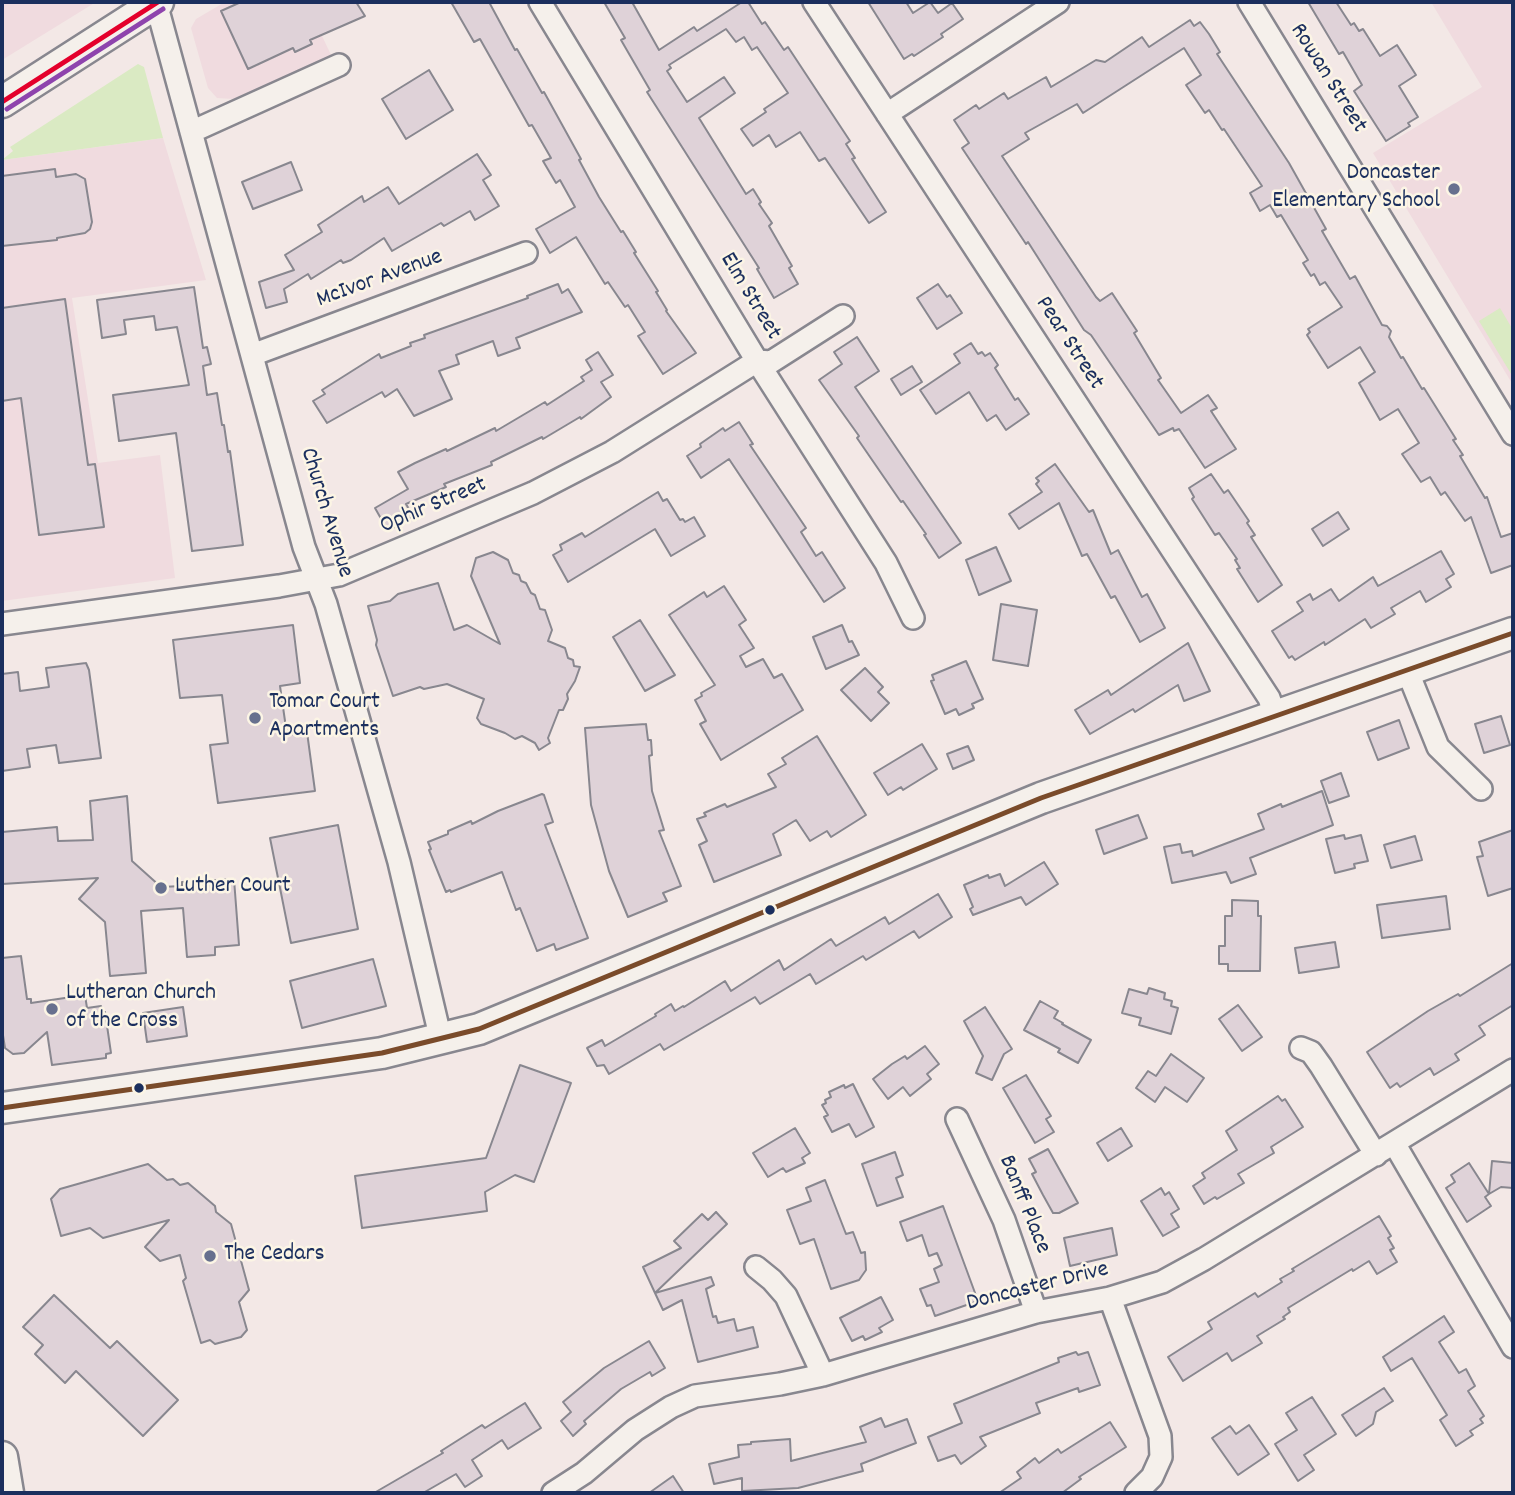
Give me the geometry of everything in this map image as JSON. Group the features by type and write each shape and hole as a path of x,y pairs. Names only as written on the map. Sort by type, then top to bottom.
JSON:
{"street":[{"path":"2,102 157,2"},
{"name":"Church Avenue","path":"157,2 303,547 318,579 399,862 441,1040"},
{"name":"Elm Street","path":"540,2 757,361 886,563 914,618"},
{"name":"Pear Street","path":"814,2 1269,698 1275,715"},
{"path":"887,114 1058,2"},
{"name":"Rowan Street","path":"1249,2 1513,434"},
{"path":"191,132 340,65"},
{"name":"McIvor Avenue","path":"252,355 527,253"},
{"name":"Ophir Street","path":"2,624 266,588 339,575 533,493 612,452 757,361 771,362 843,316"},
{"path":"2,1108 382,1053 441,1040 479,1028 1041,798 1513,633"},
{"path":"1407,670 1438,747 1481,789"},
{"path":"1301,1048 1311,1052 1321,1066 1376,1155"},
{"name":"Doncaster Drive","path":"553,1493 584,1473 635,1430 671,1407 695,1396 823,1375 1036,1312 1137,1291 1183,1271 1513,1070"},
{"name":"Banff Place","path":"957,1119 1004,1220 1036,1312"},
{"path":"1394,1143 1513,1347"},
{"path":"756,1268 772,1280 786,1296 823,1375"},
{"path":"1111,1298 1160,1436 1161,1457 1152,1477 1136,1493"},
{"path":"2,1457 8,1493"}],"shaded area":[{"path":"2,2 96,2 2,60"},
{"path":"225,2 306,2 332,57 233,99 217,98 208,88 191,28 196,19"},
{"name":"Doncaster Elementary School","path":"1431,2 1513,2 1513,385 1373,153 1482,87"},
{"path":"163,138 206,280 72,298 98,463 160,455 175,578 2,601 2,401 21,398 39,535 104,526 95,465 87,465 64,300 2,308 2,160"}],"green space":[{"path":"138,64 144,67 163,138 2,160 13,151 10,147"},
{"path":"1500,308 1513,330 1513,377 1479,321"}],"building":[{"path":"241,2 356,2 365,16 310,40 312,44 295,52 293,48 248,69 221,11"},
{"path":"451,2 489,2 515,50 517,49 542,93 544,92 599,197 636,252 634,253 658,291 656,292 666,311 696,353 663,374 638,336 645,332 628,305 625,307 608,282 605,284 576,237 550,253 536,229 575,207 560,180 556,183 543,161 551,158 532,125 529,126 480,39 474,42"},
{"path":"604,2 632,2 659,50 694,27 697,31 742,2 748,2 784,50 788,47 850,141 846,144 855,158 852,159 886,212 869,223 825,158 819,161 800,132 776,147 769,135 753,146 741,129 788,93 757,47 752,50 744,37 736,42 726,29 669,65 671,68 667,71 687,102 724,77 735,93 699,118 746,194 753,189 772,223 769,226 792,266 789,268 798,284 774,298 757,269 759,268 647,92 650,90 621,40 625,38"},
{"path":"868,2 906,2 913,13 930,2 938,13 952,3 963,19 941,34 943,37 914,56 912,54 904,59"},
{"path":"1308,2 1336,2 1351,25 1354,23 1359,31 1363,29 1380,56 1397,45 1416,75 1399,86 1418,117 1408,123 1410,126 1386,141 1354,91 1362,85 1343,52 1339,54"},
{"path":"1190,20 1194,26 1200,22 1209,34 1220,52 1217,54 1289,163 1326,229 1322,231 1350,279 1355,276 1382,325 1391,331 1389,337 1401,358 1403,357 1456,439 1453,440 1463,455 1460,456 1485,498 1487,497 1501,537 1513,533 1513,565 1491,573 1471,517 1465,521 1445,492 1441,495 1430,477 1421,482 1402,454 1419,443 1398,409 1380,420 1359,383 1375,372 1360,347 1328,368 1307,335 1310,332 1308,329 1342,307 1325,282 1320,285 1314,274 1311,276 1303,263 1308,260 1281,215 1277,217 1270,205 1260,211 1250,193 1262,186 1224,129 1222,130 1209,110 1205,113 1186,85 1201,75 1184,48 1083,113 1077,104 1025,133 1029,139 1002,156 1096,297 1100,301 1112,293 1137,331 1134,333 1161,378 1158,380 1181,413 1208,395 1217,408 1211,411 1236,449 1205,468 1179,429 1174,431 1173,428 1159,435 1091,335 1084,330 1028,242 1026,244 962,148 969,143 954,120 976,105 979,109 1004,93 1008,99 1046,77 1051,87 1096,60 1105,62 1142,37 1149,47"},
{"path":"429,70 453,110 406,139 382,99"},
{"path":"477,154 491,175 483,180 499,206 475,220 470,211 444,226 441,223 392,251 384,238 351,260 343,263 341,260 311,279 308,274 284,289 287,302 266,308 259,282 294,270 285,255 322,232 318,225 362,196 364,202 388,187 399,204"},
{"path":"291,162 302,190 253,209 242,182"},
{"path":"55,169 56,177 76,174 85,179 92,222 90,229 85,233 57,240 2,246 2,176"},
{"path":"558,284 562,293 568,289 582,312 516,338 520,348 498,356 493,341 456,355 459,364 439,371 452,399 414,416 397,389 385,397 382,392 327,423 313,401 325,394 322,390 379,354 381,358 411,346 410,343 425,338 424,335 528,298 527,296"},
{"path":"938,284 947,297 950,295 962,313 937,329 917,298"},
{"path":"194,287 203,348 207,347 211,364 203,366 207,395 217,393 228,452 230,451 243,545 192,551 176,433 119,441 113,395 189,385 177,327 156,330 154,316 124,320 126,334 102,338 97,300"},
{"path":"65,299 88,465 95,464 104,527 39,535 21,398 2,401 2,308"},
{"path":"857,337 879,371 855,387 961,543 939,558 924,535 926,534 903,501 901,502 819,380 842,364 834,352"},
{"path":"971,343 978,354 982,352 985,356 990,353 998,365 995,368 1015,400 1018,398 1029,414 1006,430 996,415 987,421 969,392 936,414 920,390 960,363 954,354"},
{"path":"598,352 613,375 601,382 611,397 581,419 580,417 543,439 542,437 491,462 492,465 444,484 446,487 406,504 413,516 388,531 375,508 408,489 398,472 495,428 496,431 545,402 547,405 584,381 581,377 592,370 586,360"},
{"path":"912,366 922,382 901,395 891,379"},
{"path":"739,422 753,444 750,445 806,528 801,532 816,556 822,552 845,588 824,602 729,459 701,478 687,456 723,428 725,431"},
{"path":"1055,464 1089,512 1093,510 1111,554 1118,550 1142,597 1147,594 1165,628 1140,642 1115,596 1111,598 1087,554 1082,556 1059,503 1019,529 1009,514 1042,492 1036,484 1039,481 1036,478"},
{"path":"1211,474 1224,493 1228,490 1249,521 1247,523 1255,535 1251,537 1282,585 1258,602 1237,569 1240,568 1235,560 1237,559 1219,533 1215,535 1192,499 1194,497 1189,488"},
{"path":"658,492 663,501 667,499 680,520 685,522 694,517 705,536 671,556 655,529 568,582 553,555 562,550 560,545 582,533 585,537"},
{"path":"1338,512 1349,529 1323,546 1312,529"},
{"path":"996,547 1011,581 979,595 966,560"},
{"path":"1441,551 1454,574 1446,579 1451,587 1426,602 1420,591 1391,608 1395,614 1371,628 1365,619 1325,645 1324,642 1295,660 1292,656 1289,658 1272,631 1303,611 1297,602 1310,594 1313,600 1331,589 1339,601 1373,577 1378,586"},
{"path":"493,552 508,560 513,573 526,583 535,595 540,609 545,610 552,630 548,641 565,648 574,666 580,667 567,694 568,699 563,710 559,710 548,738 550,743 539,750 535,743 522,736 515,739 481,724 477,718 484,699 447,684 424,689 420,687 393,696 376,645 368,606 390,601 398,594 438,583 454,630 467,625 500,644 471,576 476,558"},
{"path":"724,586 746,620 739,625 754,648 740,656 746,667 763,659 774,678 782,674 803,710 721,760 700,724 706,721 695,700 715,685 669,615 704,592 707,597"},
{"path":"1001,604 1037,610 1028,666 993,660"},
{"path":"640,620 675,675 645,691 613,637"},
{"name":"Tomar Court Apartments","path":"293,625 300,683 280,686 287,735 307,732 315,791 218,803 210,745 228,743 222,695 180,698 173,640"},
{"path":"842,625 849,642 852,641 859,655 826,669 813,637"},
{"path":"1188,643 1210,691 1184,701 1178,685 1135,712 1133,709 1090,734 1075,710 1108,690 1111,695"},
{"path":"966,661 983,699 972,704 974,708 959,715 956,709 945,714 931,681 934,680 932,675"},
{"path":"86,663 101,758 59,763 56,745 27,749 30,767 2,771 2,674 18,672 20,691 49,687 46,668"},
{"path":"865,668 883,687 878,692 889,703 871,721 841,690"},
{"path":"1501,716 1510,745 1484,753 1475,724"},
{"path":"1399,720 1409,748 1378,760 1367,732"},
{"path":"646,724 648,740 651,740 652,755 649,756 652,791 664,830 659,831 681,886 663,893 667,901 628,917 609,871 591,805 585,728"},
{"path":"817,736 866,815 831,837 827,831 810,841 796,820 773,834 781,855 714,882 699,845 707,841 697,819 725,804 727,807 776,787 768,774 786,764 782,758"},
{"path":"922,744 937,769 903,790 901,787 888,795 874,773"},
{"path":"968,746 974,760 953,769 947,754"},
{"path":"1341,773 1349,796 1329,803 1321,781"},
{"path":"1322,791 1333,825 1250,858 1256,874 1231,883 1226,872 1172,883 1164,847 1180,844 1182,853 1192,851 1193,856 1264,829 1258,814"},
{"path":"542,794 553,822 545,825 588,938 556,950 554,944 537,951 520,908 516,910 502,872 446,892 428,842 471,821 472,824"},
{"name":"Luther Court","path":"127,796 132,861 161,887 182,886 182,882 234,879 239,945 215,947 215,955 187,957 183,908 141,911 146,973 110,976 105,922 79,899 98,878 2,884 2,832 57,827 58,841 93,840 90,801"},
{"path":"1138,815 1147,838 1104,854 1096,830"},
{"path":"338,825 358,929 291,943 270,838"},
{"path":"1513,830 1513,888 1488,896 1477,857 1483,856 1479,842"},
{"path":"1344,835 1345,839 1361,835 1368,861 1354,864 1355,868 1335,873 1326,839"},
{"path":"1415,836 1422,860 1391,868 1384,845"},
{"path":"1044,862 1058,884 1026,905 1021,897 973,915 970,909 973,907 964,885 988,875 989,878 1000,874 1005,886"},
{"path":"938,894 952,917 919,938 914,931 866,960 863,956 816,984 810,974 760,1004 755,997 664,1050 660,1044 609,1074 604,1065 597,1066 587,1048 602,1040 605,1046 671,1004 675,1011 725,981 731,991 779,960 784,970 831,939 836,946 885,917 889,924"},
{"path":"1446,896 1450,929 1382,938 1377,905"},
{"path":"1232,900 1258,901 1258,916 1261,916 1260,971 1228,971 1228,964 1219,964 1219,946 1225,946 1225,916 1232,916"},
{"path":"1335,942 1339,967 1299,973 1295,948"},
{"name":"Lutheran Church of the Cross","path":"21,956 27,999 31,999 31,1003 85,995 87,1008 101,1006 102,1012 105,1012 111,1053 106,1054 106,1058 52,1065 47,1032 24,1053 13,1054 5,1048 2,1029 2,958"},
{"path":"373,959 386,1006 302,1028 290,981"},
{"path":"1513,963 1513,1005 1479,1026 1485,1035 1455,1054 1459,1060 1434,1075 1430,1068 1400,1087 1397,1083 1390,1088 1367,1052 1428,1011 1458,994 1460,996"},
{"path":"1149,988 1165,993 1164,999 1172,1001 1171,1006 1178,1008 1171,1034 1139,1025 1141,1018 1122,1013 1129,989 1147,994"},
{"path":"1040,1001 1058,1011 1054,1018 1091,1040 1078,1063 1058,1052 1060,1049 1024,1030"},
{"path":"1238,1005 1262,1037 1242,1051 1219,1019"},
{"path":"183,1007 187,1036 147,1042 143,1013"},
{"path":"985,1007 1012,1049 1004,1054 992,1080 976,1073 983,1056 964,1021"},
{"path":"925,1046 939,1064 927,1074 931,1079 910,1096 903,1087 888,1099 873,1079 892,1064 905,1056 907,1059"},
{"path":"1171,1054 1204,1078 1187,1102 1165,1087 1155,1102 1136,1088 1148,1071 1156,1076"},
{"path":"520,1065 571,1083 534,1182 515,1175 485,1192 487,1211 362,1228 355,1176 486,1158"},
{"path":"1026,1075 1051,1116 1046,1119 1054,1132 1035,1143 1003,1088"},
{"path":"853,1084 874,1127 856,1137 849,1124 832,1132 824,1117 828,1115 822,1105 831,1097 829,1092"},
{"path":"1278,1096 1282,1101 1285,1099 1303,1127 1271,1147 1274,1153 1238,1174 1244,1183 1204,1204 1193,1186 1205,1178 1202,1173 1237,1150 1226,1131"},
{"path":"795,1128 810,1153 802,1158 805,1163 786,1172 783,1168 768,1177 753,1153"},
{"path":"1121,1128 1132,1146 1108,1161 1097,1143"},
{"path":"1048,1149 1078,1203 1059,1213 1053,1213 1032,1174 1036,1172 1029,1159"},
{"path":"895,1152 903,1175 896,1178 903,1197 877,1206 862,1164"},
{"path":"1492,1161 1513,1163 1513,1188 1501,1187 1489,1194"},
{"path":"1469,1163 1489,1194 1485,1197 1491,1206 1467,1222 1446,1188 1455,1182 1451,1175"},
{"name":"The Cedars","path":"148,1164 167,1180 173,1179 180,1185 188,1183 231,1224 249,1290 239,1302 247,1330 241,1337 215,1344 210,1340 201,1343 183,1281 186,1278 180,1255 160,1261 145,1247 169,1220 103,1238 90,1228 61,1236 51,1199 60,1189"},
{"path":"825,1180 846,1234 853,1232 861,1253 865,1252 866,1270 859,1280 831,1289 814,1239 800,1244 787,1210 811,1201 806,1188"},
{"path":"1161,1188 1165,1195 1169,1192 1179,1209 1171,1214 1179,1227 1163,1236 1141,1201"},
{"path":"943,1206 978,1301 935,1316 931,1305 927,1306 920,1289 939,1282 934,1269 942,1265 937,1253 929,1256 922,1235 907,1241 900,1222"},
{"path":"716,1212 727,1224 655,1293 643,1267 681,1248 674,1241 702,1214 708,1220"},
{"path":"1379,1216 1391,1236 1388,1238 1394,1248 1390,1250 1397,1262 1377,1274 1369,1261 1353,1271 1352,1269 1288,1308 1290,1312 1283,1317 1285,1319 1257,1336 1262,1343 1232,1361 1227,1353 1183,1381 1168,1357 1212,1329 1208,1322 1255,1293 1258,1297 1282,1282 1280,1279 1294,1271 1292,1269"},
{"path":"1112,1228 1117,1255 1070,1266 1064,1238"},
{"path":"711,1277 714,1285 706,1289 713,1317 716,1316 718,1323 734,1319 737,1331 753,1327 758,1347 698,1362 682,1300 663,1310 655,1293"},
{"path":"54,1295 110,1348 117,1341 178,1400 143,1436 76,1371 65,1383 35,1354 43,1345 23,1327"},
{"path":"881,1297 893,1320 879,1328 882,1332 865,1340 863,1336 852,1341 840,1318"},
{"path":"1444,1316 1454,1332 1439,1342 1459,1373 1466,1369 1475,1386 1468,1391 1484,1416 1480,1419 1483,1423 1470,1431 1473,1435 1456,1446 1440,1420 1447,1415 1412,1358 1391,1371 1383,1357"},
{"path":"649,1341 665,1368 652,1376 650,1372 621,1389 584,1421 586,1424 573,1436 561,1421 571,1412 563,1402 604,1368"},
{"path":"1076,1352 1078,1355 1088,1352 1100,1385 1079,1392 1078,1388 1036,1403 1040,1413 980,1437 986,1446 961,1464 955,1455 938,1461 928,1437 962,1423 954,1404 1059,1362 1058,1358"},
{"path":"1384,1388 1393,1401 1376,1412 1373,1424 1356,1436 1342,1415"},
{"path":"1312,1397 1336,1434 1304,1455 1314,1470 1298,1481 1275,1444 1297,1430 1286,1413"},
{"path":"525,1403 541,1428 508,1449 502,1440 472,1460 482,1476 465,1487 456,1474 423,1493 374,1493 443,1453 441,1451 482,1425 485,1428"},
{"path":"881,1418 885,1427 907,1419 916,1443 861,1464 863,1471 798,1488 742,1491 742,1478 714,1484 709,1464 739,1457 738,1445 790,1439 791,1461 866,1442 860,1427"},
{"path":"1110,1422 1126,1447 1079,1477 1081,1479 1062,1493 999,1493 1021,1478 1017,1472 1035,1458 1039,1463 1058,1449 1061,1453"},
{"path":"1249,1425 1269,1454 1238,1475 1212,1438 1230,1426 1236,1434"},
{"path":"673,1476 684,1493 649,1493"}],"transit line":[{"path":"2,102 158,2"},
{"path":"7,109 163,9"},
{"path":"2,1108 382,1053 479,1029 1041,798 1513,633"}],"place":[{"name":"Doncaster Elementary School","path":"1454,189"},
{"name":"Tomar Court Apartments","path":"255,718"},
{"name":"Luther Court","path":"161,888"},
{"name":"Lutheran Church of the Cross","path":"52,1009"},
{"name":"The Cedars","path":"210,1256"}]}
